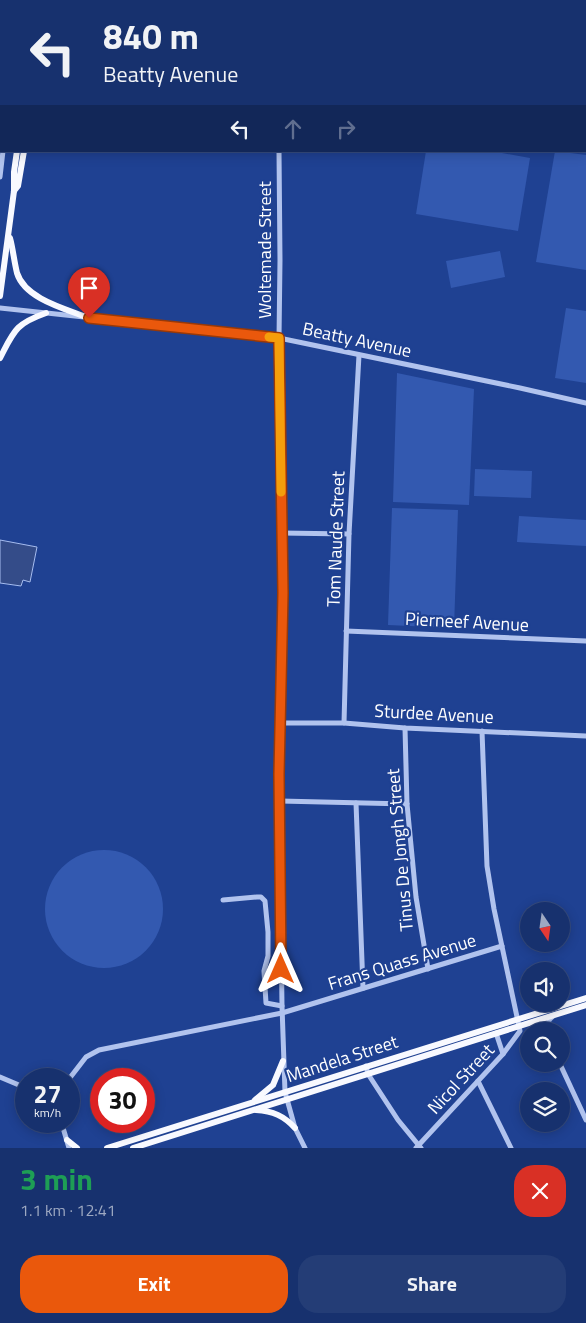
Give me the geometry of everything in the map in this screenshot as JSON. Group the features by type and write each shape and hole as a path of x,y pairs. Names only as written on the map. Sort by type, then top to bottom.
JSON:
{"main road":[{"path":"0,296 14,191 17,152"},
{"path":"14,191 18,186 24,152"},
{"path":"9,232 18,274 28,291 58,306 89,318"},
{"path":"0,358 12,333 19,326 28,320 46,313"},
{"name":"Mandela Street","path":"132,1148 252,1110 366,1066 519,1022 586,998"},
{"name":"Mandela Street","path":"107,1148 249,1103 285,1096 368,1074 496,1033 519,1022 553,1015 586,1005"},
{"path":"249,1103 273,1085 283,1061"},
{"path":"252,1110 275,1113 285,1118 295,1128"},
{"path":"67,1140 68,1148"},
{"path":"67,1140 77,1148"}],"street":[{"path":"0,177 3,152"},
{"name":"Woltemade Street","path":"279,152 279,338 283,593 280,722 283,1061 285,1096 295,1128 305,1148"},
{"name":"Beatty Avenue","path":"0,308 279,338 586,403"},
{"name":"Tom Naude Street","path":"344,723 349,534 359,355"},
{"path":"281,533 349,534"},
{"name":"Pierneef Avenue","path":"346,630 586,641"},
{"name":"Sturdee Avenue","path":"280,722 344,723 405,728 586,736"},
{"name":"Tinus De Jongh Street","path":"405,728 407,804 416,897 428,969"},
{"path":"482,731 487,866 519,1022"},
{"path":"280,801 407,804"},
{"path":"356,803 363,988"},
{"path":"223,900 260,897 265,901 268,948 264,971 266,1003 282,1006"},
{"name":"Frans Quass Avenue","path":"76,1068 80,1062 94,1052 282,1013 502,946"},
{"path":"549,1022 553,1015"},
{"name":"Nicol Street","path":"418,1147 503,1054 520,1031 519,1022"},
{"path":"496,1033 503,1054"},
{"path":"366,1066 368,1074 418,1147"},
{"path":"564,1072 586,1120"},
{"path":"0,1077 15,1083"},
{"path":"478,1081 511,1148"},
{"path":"65,1133 67,1140"}],"shaded area":[{"path":"426,152 497,152 530,158 518,231 416,214"},
{"path":"555,152 586,155 586,270 536,262"},
{"path":"500,251 505,277 451,288 446,261"},
{"path":"566,308 586,311 586,383 555,378"},
{"path":"397,373 474,389 469,505 393,502"},
{"path":"475,469 532,471 531,498 474,496"},
{"path":"392,508 458,510 454,628 388,625"},
{"path":"519,516 586,520 586,546 517,542"},
{"path":"0,540 37,547 30,582 23,580 21,586 0,583"},
{"path":"104,850 127,854 146,867 159,886 163,909 159,932 146,951 127,964 104,968 81,964 62,951 49,932 45,909 49,886 62,867 81,854"}],"slow traffic":[{"path":"269,337 279,338 281,492"}],"route":[{"path":"89,318 162,324 279,338 283,593 279,774 281,969"}]}
